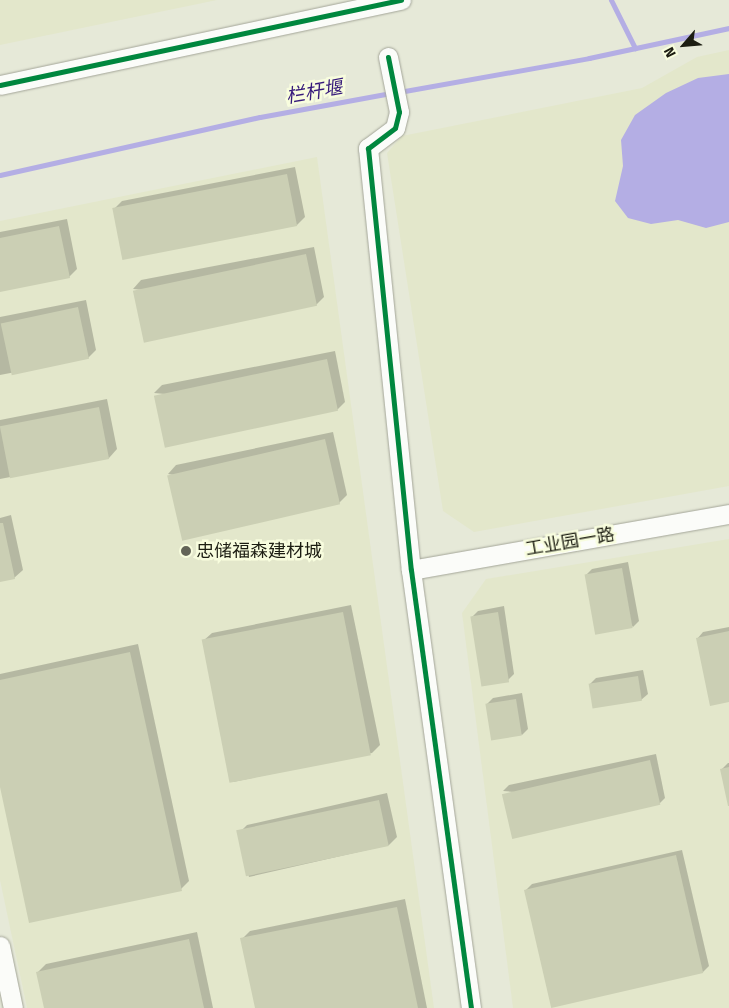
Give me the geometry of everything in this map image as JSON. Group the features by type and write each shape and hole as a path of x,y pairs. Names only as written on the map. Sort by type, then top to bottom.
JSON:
{"street":[{"path":"0,85 401,0"},
{"path":"388,57 399,112 394,128 368,148 411,570 472,1008"},
{"name":"工业园一路","path":"411,570 729,514"},
{"path":"0,946 13,1008"}],"shaded area":[{"path":"0,0 217,0 0,45"},
{"path":"729,50 729,486 474,532 443,511 387,153 402,136 642,88 697,57"},
{"path":"729,74 729,222 706,228 678,220 651,224 628,218 615,201 623,166 621,140 635,115 666,93 698,78"},
{"name":"忠储福森建材城","path":"317,157 434,1008 27,1008 0,880 0,221"},
{"path":"729,539 729,1008 513,1008 462,613 486,579"}],"building":[{"path":"287,174 297,226 122,260 112,208"},
{"path":"59,226 70,278 0,292 0,238"},
{"path":"306,254 317,306 144,343 133,291"},
{"path":"78,307 89,359 12,375 1,323"},
{"path":"327,359 338,411 165,448 154,396"},
{"path":"99,407 109,459 10,478 0,426"},
{"path":"325,439 340,504 182,541 167,475"},
{"path":"0,523 3,523 15,579 0,582"},
{"path":"622,568 633,628 595,635 585,575"},
{"path":"343,612 371,755 230,783 202,639"},
{"path":"498,612 509,682 481,687 470,616"},
{"path":"729,631 729,702 710,706 696,638"},
{"path":"130,652 182,891 29,923 0,787 0,680"},
{"path":"638,676 642,701 593,709 589,684"},
{"path":"516,699 522,736 491,740 485,704"},
{"path":"650,760 660,805 512,839 502,794"},
{"path":"729,767 729,806 728,806 720,769"},
{"path":"379,800 389,846 246,876 236,830"},
{"path":"676,855 703,973 551,1008 524,890"},
{"path":"397,907 418,1008 255,1008 240,938"},
{"path":"189,939 204,1008 44,1008 36,972"}],"waterway":[{"name":"栏杆堰","path":"611,0 635,48"},
{"name":"栏杆堰","path":"399,92 589,58 729,28"},
{"name":"栏杆堰","path":"0,175 260,117 391,93"}],"cycle path":[{"path":"0,85 401,0"},
{"path":"388,57 399,112 395,128 368,148 411,570 471,1008"}],"place":[{"name":"忠储福森建材城","path":"186,551"}]}
